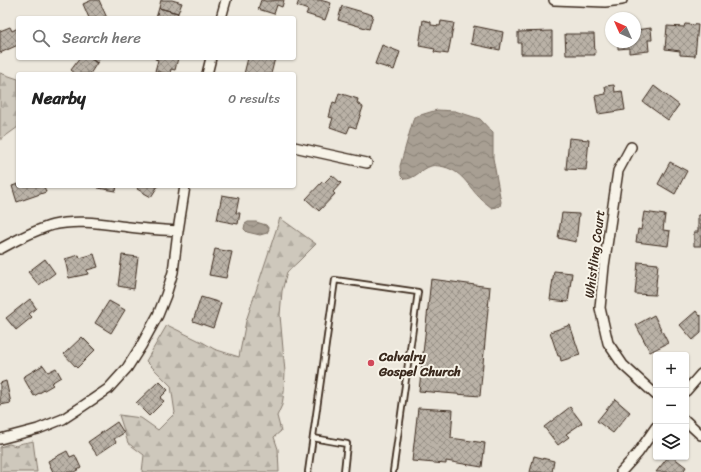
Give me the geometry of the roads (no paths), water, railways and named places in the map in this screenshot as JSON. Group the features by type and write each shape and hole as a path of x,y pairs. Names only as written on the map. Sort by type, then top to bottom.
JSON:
{"street":[{"path":"222,16 226,0"},
{"path":"554,0 605,2 622,0"},
{"path":"207,72 210,60"},
{"path":"296,146 367,163"},
{"name":"Whistling Court","path":"631,147 618,171 604,266 600,308 608,343 623,365 653,393"},
{"path":"0,438 38,429 63,419 108,389 127,368 158,315 166,295 173,272 185,188"},
{"path":"0,249 52,225 71,222 99,223 178,231"},
{"path":"689,388 701,374"},
{"path":"689,424 701,434"},
{"path":"621,472 638,453 653,432"}],"lane":[{"path":"308,472 335,280 418,292 393,472"},
{"path":"313,438 347,444 344,472"}],"water":[{"path":"437,110 455,111 480,119 493,133 493,158 501,202 500,206 492,208 477,195 464,179 448,168 432,166 427,167 408,179 404,179 401,176 400,166 414,117"},
{"path":"248,222 256,222 266,225 269,229 267,233 260,235 247,232 244,229 245,224"}],"place":[{"name":"Calvalry Gospel Church","path":"371,363"}]}
